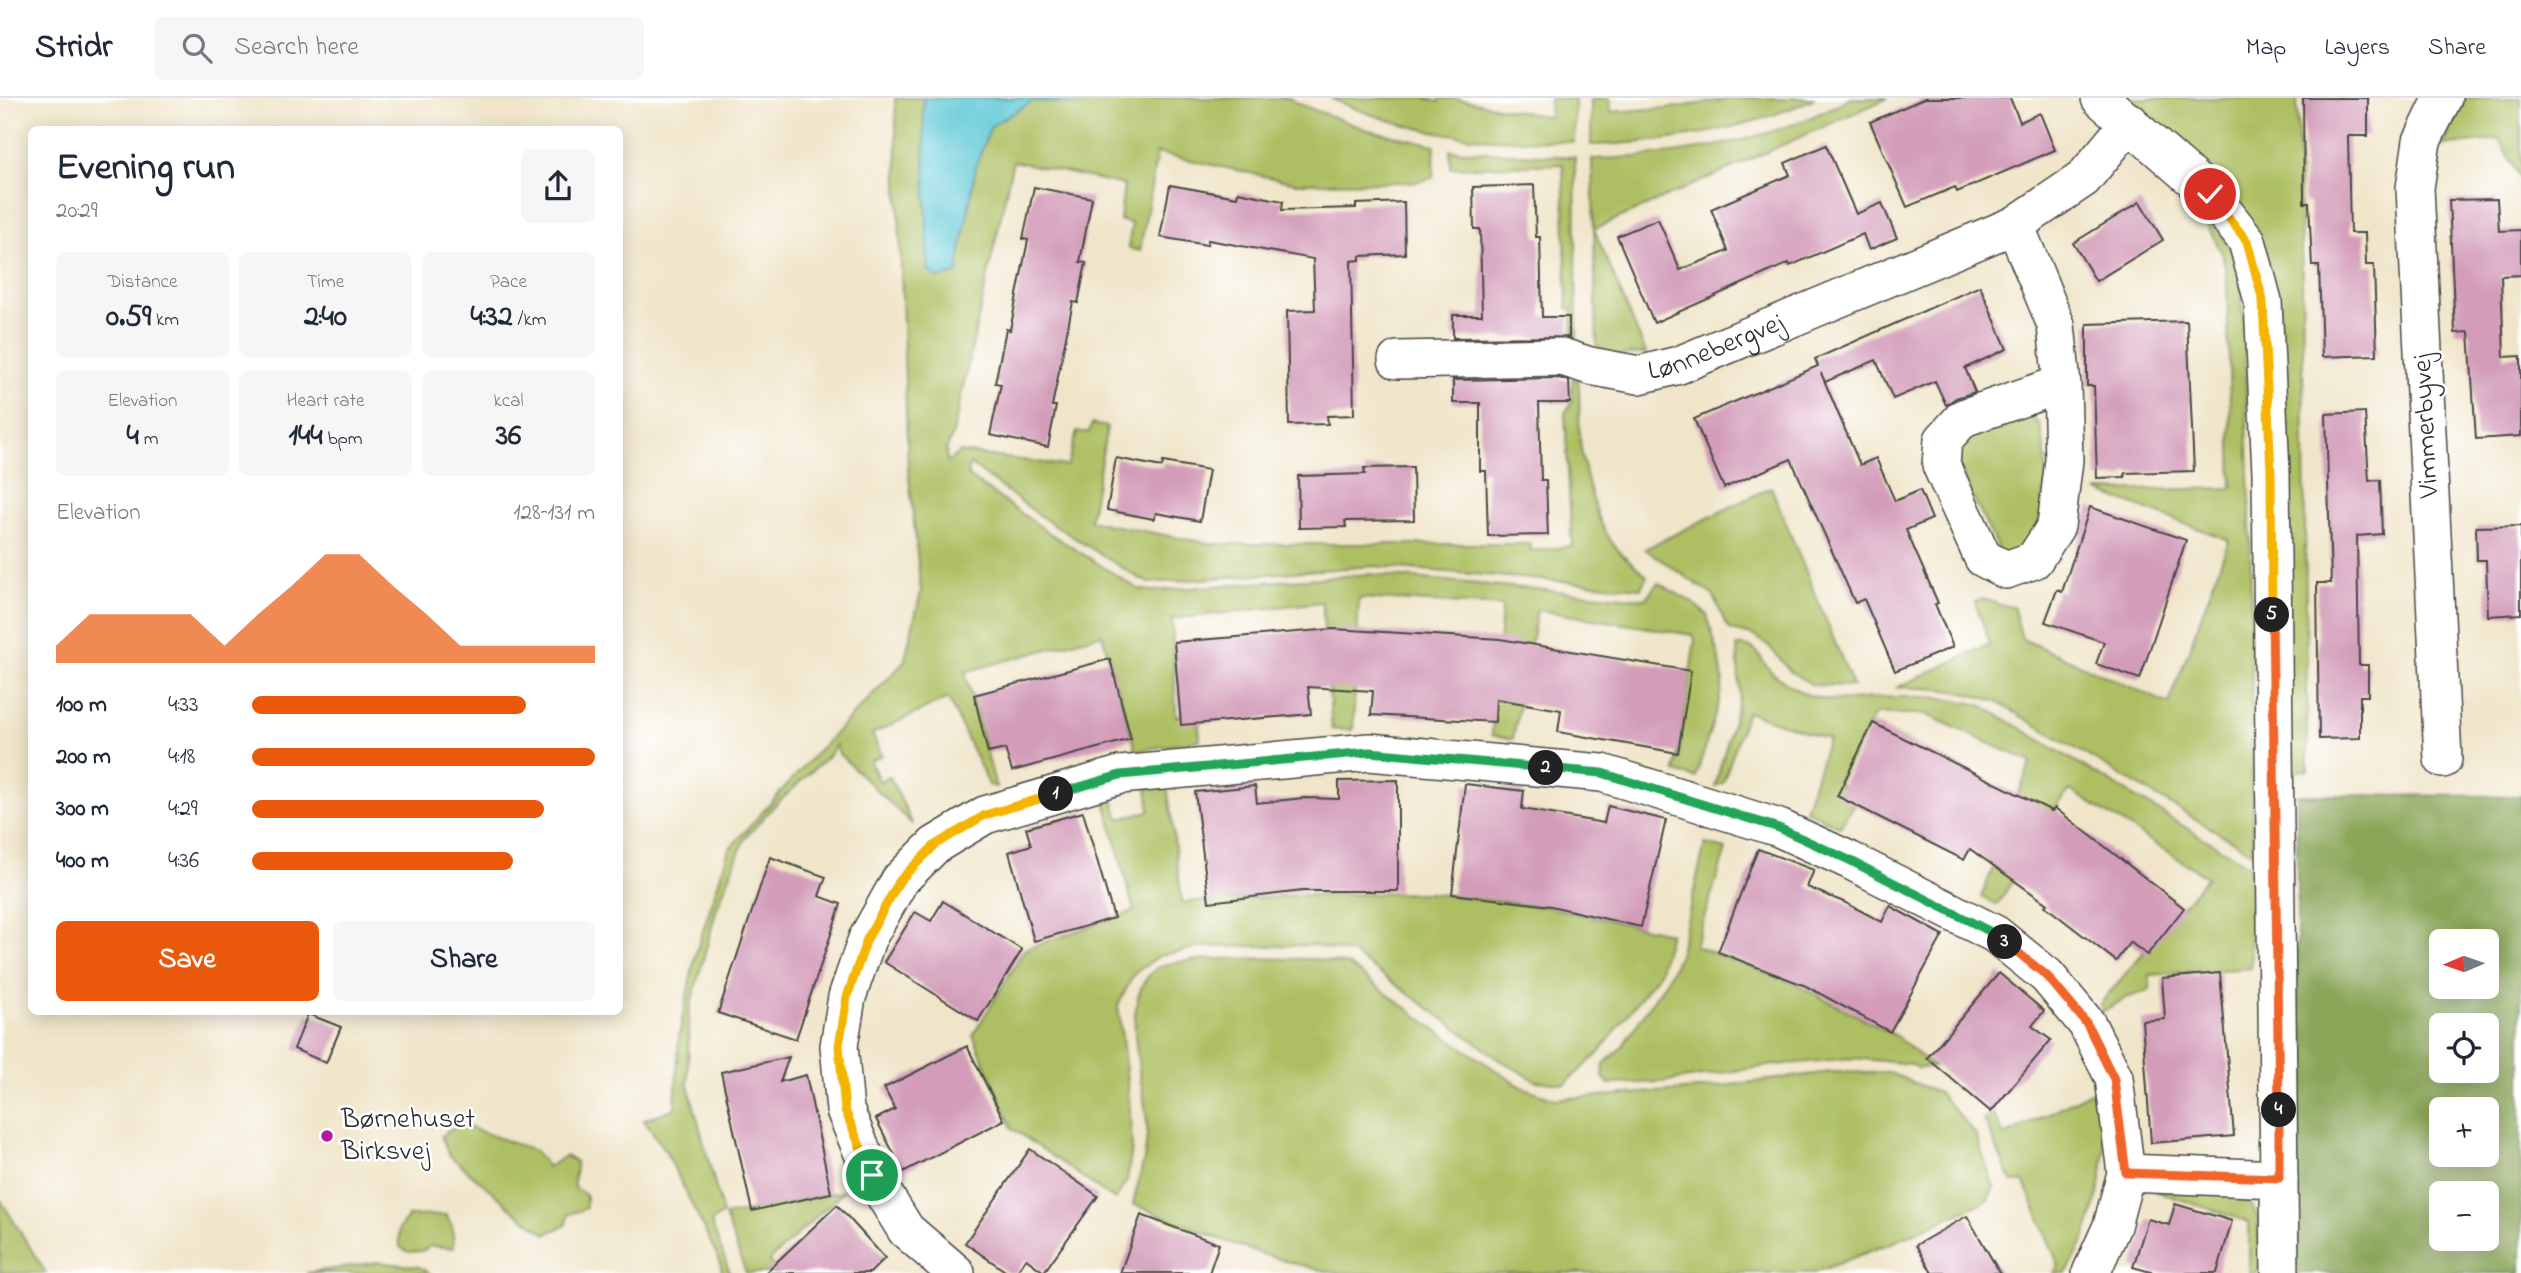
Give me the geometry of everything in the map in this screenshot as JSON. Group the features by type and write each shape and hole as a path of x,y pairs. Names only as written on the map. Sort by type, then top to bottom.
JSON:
{"street":[{"path":"2100,98 2210,194 2247,241 2263,301 2271,473 2280,1273"},
{"name":"Vimmerbyvej","path":"2443,98 2423,141 2415,188 2443,759"},
{"name":"Lønnebergvej","path":"1397,360 1562,357 1590,366 1639,375 1704,356 1857,289 2015,225 2084,179 2130,122"},
{"path":"2015,225 2056,325 2062,384 2064,460 2056,526 2035,560 2006,570 1983,558 1941,465 1942,440 1963,418 2062,384"},
{"path":"956,1273 906,1230 872,1175 845,1110 839,1046 847,997 867,939 900,880 935,845 985,815 1120,775 1369,752 1602,773 1779,828 1849,860 1995,934 2047,976 2087,1024 2114,1079 2126,1173 2112,1226 2091,1273"},
{"path":"2126,1173 2279,1178"}],"green space":[{"path":"895,98 1290,98 1299,104 1365,129 1435,145 1433,178 1416,182 1296,183 1157,153 1140,251 1128,248 1132,224 1120,220 1124,185 1013,161 953,433 946,450 947,462 960,452 1067,466 1077,432 1089,432 1092,424 1107,427 1090,521 1212,544 1530,544 1531,551 1572,546 1565,413 1573,400 1572,379 1578,379 1581,449 1593,501 1614,545 1647,576 1641,588 1373,566 1150,583 1043,518 970,464 968,476 1048,532 1138,589 1152,591 1369,574 1645,599 1658,583 1692,602 1707,615 1723,679 1696,778 1675,772 1695,640 1693,635 1537,610 1513,739 1492,735 1502,606 1359,598 1353,730 1332,729 1322,602 1172,619 1176,716 1198,713 1200,740 1136,751 1102,634 965,672 996,787 989,785 948,698 872,734 882,755 870,761 879,781 890,777 913,825 839,754 836,745 745,838 717,908 689,1012 688,1084 723,1214 711,1222 730,1273 722,1273 720,1261 666,1152 644,1120 675,1108 679,1036 695,956 729,849 904,662 921,592 908,466"},
{"path":"1330,98 1426,98 1439,102 1440,98 1453,98 1549,117 1550,98 1575,98 1574,142 1480,138 1434,131 1388,120"},
{"path":"1591,98 1610,98 1611,112 1679,107 1736,98 1815,98 1761,119 1705,133 1591,145"},
{"path":"1850,98 1888,98 1594,229 1646,353 1614,355 1597,347 1592,159 1658,155 1725,144 1790,125"},
{"path":"2121,98 2297,98 2308,770 2291,772 2279,303"},
{"path":"2464,98 2521,98 2521,180 2499,139 2443,146"},
{"path":"1450,150 1575,157 1577,342 1573,342 1572,309 1567,308 1563,164 1451,168"},
{"path":"2201,206 2236,256 2242,284 2250,501 2253,853 1995,701 1946,690 1896,688 1990,644 1975,602 1983,598 1999,605 2013,606 2022,639 2169,704 2229,540 2097,491 2232,488 2227,280 2223,255 2205,221"},
{"path":"2026,415 2039,423 2043,439 2046,472 2043,504 2028,551 2002,558 1952,453 1975,432"},
{"path":"1771,487 1853,686 1813,685 1791,672 1767,644 1752,635 1731,630 1725,623 1714,596 1645,549"},
{"path":"1737,646 1756,651 1768,668 1782,680 1804,693 1822,699 1929,697 1983,706 2250,866 2251,968 2150,975 2150,990 2126,998 2102,1012 2100,1004 2207,877 2070,790 2014,856 2023,865 1997,905 1981,897 2031,762 1925,714 1875,714 1838,783 1858,796 1840,827 1805,810 1828,739 1747,712 1723,783 1715,786 1740,696"},
{"path":"1167,784 1182,902 1309,895 1429,893 1546,907 1670,933 1659,973 1598,1054 1565,1084 1536,1081 1502,1061 1353,954 1312,945 1201,947 1159,956 1134,974 1118,1005 1132,1148 1127,1180 1115,1200 1012,1128 973,1035 1025,949 1134,911 1105,801 1113,799 1119,819 1150,811 1147,788"},
{"path":"2297,795 2521,796 2521,1273 2299,1273"},
{"path":"1705,844 1726,849 1695,946 1798,985 1896,1036 1934,1067 1917,1068 1910,1064 1853,1058 1775,1065 1662,1082 1609,1084 1603,1077 1604,1064 1621,1048 1665,983 1679,955"},
{"path":"1316,959 1348,965 1435,1029 1521,1087 1556,1099 1699,1089 1831,1072 1890,1073 1939,1093 1975,1133 1994,1187 1988,1200 1906,1237 1814,1273 1336,1273 1258,1253 1133,1204 1147,1135 1135,1020 1137,999 1144,982 1157,968 1186,961"},
{"path":"2098,1088 2104,1148 2098,1196 2074,1261 2066,1273 2054,1273 2059,1266 2024,1182 2012,1182 1984,1120 1993,1114 2005,1136"},
{"path":"460,1124 535,1151 548,1167 565,1156 576,1162 574,1187 586,1195 586,1208 568,1215 566,1225 546,1234 449,1155 441,1136"},
{"path":"2221,1188 2251,1204 2258,1218 2259,1273 2249,1273 2249,1222 2155,1191"},
{"path":"844,1191 769,1261 778,1273 746,1273 725,1216"},
{"path":"0,1199 46,1273 0,1273"},
{"path":"446,1215 452,1226 454,1248 431,1246 422,1251 408,1252 400,1247 399,1228 409,1216"},
{"path":"378,1262 420,1267 429,1273 306,1273"}],"water":[{"path":"923,98 1112,98 1111,101 1078,104 1033,101 991,126 976,166 957,274 938,278 928,270"}],"building":[{"path":"1925,98 2010,98 2020,122 2040,113 2055,150 1957,192 1955,187 1907,207 1870,122"},
{"path":"2303,98 2368,98 2368,136 2348,136 2350,233 2365,233 2366,265 2374,265 2377,355 2322,357 2319,266 2312,266 2309,203 2304,203"},
{"path":"1826,145 1856,214 1882,203 1897,238 1869,250 1863,234 1790,266 1789,263 1654,323 1617,236 1658,219 1680,270 1728,251 1711,209 1790,175 1785,163"},
{"path":"1170,185 1237,197 1238,192 1283,201 1282,210 1356,208 1356,204 1404,202 1405,254 1360,256 1360,260 1351,261 1354,415 1327,416 1328,424 1289,425 1287,311 1315,310 1313,259 1208,240 1207,245 1160,237"},
{"path":"1534,185 1536,237 1540,237 1542,317 1569,317 1569,337 1453,338 1453,315 1482,315 1480,229 1474,229 1473,187"},
{"path":"1034,187 1092,198 1080,262 1086,263 1078,303 1073,302 1052,406 1056,406 1048,447 990,435 1001,384 995,383 1006,329 1010,330 1028,240 1023,239"},
{"path":"2497,199 2499,231 2521,230 2521,275 2501,276 2504,357 2521,356 2521,436 2476,439 2469,332 2455,333 2449,200"},
{"path":"2140,202 2163,240 2096,281 2073,243"},
{"path":"1980,286 2007,349 1965,368 1975,392 1956,398 1946,405 1935,381 1893,399 1876,360 1825,382 1821,373 1860,465 1876,458 1895,501 1920,490 1932,519 1906,530 1938,603 1935,604 1953,647 1895,671 1864,599 1855,603 1791,459 1724,488 1694,419 1818,366 1815,359"},
{"path":"2187,321 2194,471 2125,473 2125,477 2097,478 2094,386 2087,386 2087,324"},
{"path":"1559,378 1569,381 1570,403 1539,403 1541,480 1546,480 1548,535 1488,536 1486,471 1480,471 1480,403 1453,403 1453,380"},
{"path":"2365,412 2369,481 2380,480 2382,534 2357,536 2359,665 2368,665 2368,696 2360,696 2360,738 2319,739 2317,583 2331,583 2326,414"},
{"path":"1116,458 1162,467 1163,462 1209,470 1200,521 1156,513 1154,519 1107,510"},
{"path":"1413,467 1414,520 1345,521 1346,527 1299,528 1298,476 1365,474 1364,468"},
{"path":"2090,507 2186,540 2140,679 2096,664 2104,642 2045,622 2057,590 2062,592"},
{"path":"2521,526 2521,614 2488,616 2486,560 2477,560 2476,527"},
{"path":"1334,629 1500,639 1691,671 1678,753 1558,732 1561,710 1496,699 1495,722 1371,715 1373,691 1308,687 1311,714 1181,725 1174,642"},
{"path":"1110,659 1131,739 1012,771 1005,749 988,753 974,695"},
{"path":"1873,723 2052,811 2055,808 2184,908 2147,955 2130,942 2116,961 2045,906 2047,904 1970,849 1964,860 1837,796"},
{"path":"1398,780 1398,891 1303,891 1209,902 1195,792 1255,786 1257,803 1303,798 1339,799 1339,781"},
{"path":"1465,784 1524,791 1522,809 1604,823 1608,806 1666,820 1641,927 1551,906 1452,894"},
{"path":"1083,812 1114,918 1034,941 1009,852 1031,845 1026,828"},
{"path":"1758,849 1814,870 1807,887 1882,922 1890,906 1943,935 1890,1032 1806,986 1718,952"},
{"path":"770,857 826,877 819,896 841,904 796,1039 718,1013"},
{"path":"943,901 1022,950 978,1021 884,962 915,912 931,921"},
{"path":"1999,973 2044,1011 2032,1026 2051,1040 1991,1112 1927,1058"},
{"path":"2220,973 2234,1136 2151,1143 2142,1021 2165,1019 2162,978"},
{"path":"308,1015 341,1027 326,1063 294,1049"},
{"path":"967,1046 1004,1120 903,1172 876,1119 895,1109 884,1088"},
{"path":"789,1057 780,1082 806,1075 831,1193 752,1211 721,1072"},
{"path":"1030,1149 1098,1196 1044,1272 1026,1259 1016,1273 1008,1273 965,1243"},
{"path":"2175,1204 2232,1221 2217,1273 2154,1273 2133,1267 2148,1219 2169,1225"},
{"path":"837,1205 885,1258 870,1273 765,1273"},
{"path":"1141,1215 1219,1244 1209,1273 1120,1273"},
{"path":"1967,1216 2000,1273 1932,1273 1916,1245"}],"place":[{"name":"Børnehuset Birksvej","path":"327,1136"}],"route":[{"path":"872,1175 845,1110 839,1046 847,997 867,939 900,880 935,845 985,815 1120,775 1369,752 1602,773 1779,828 1849,860 1995,934 2047,976 2087,1024 2114,1079 2126,1173 2279,1178 2271,473 2263,301 2247,241 2210,194"}]}
